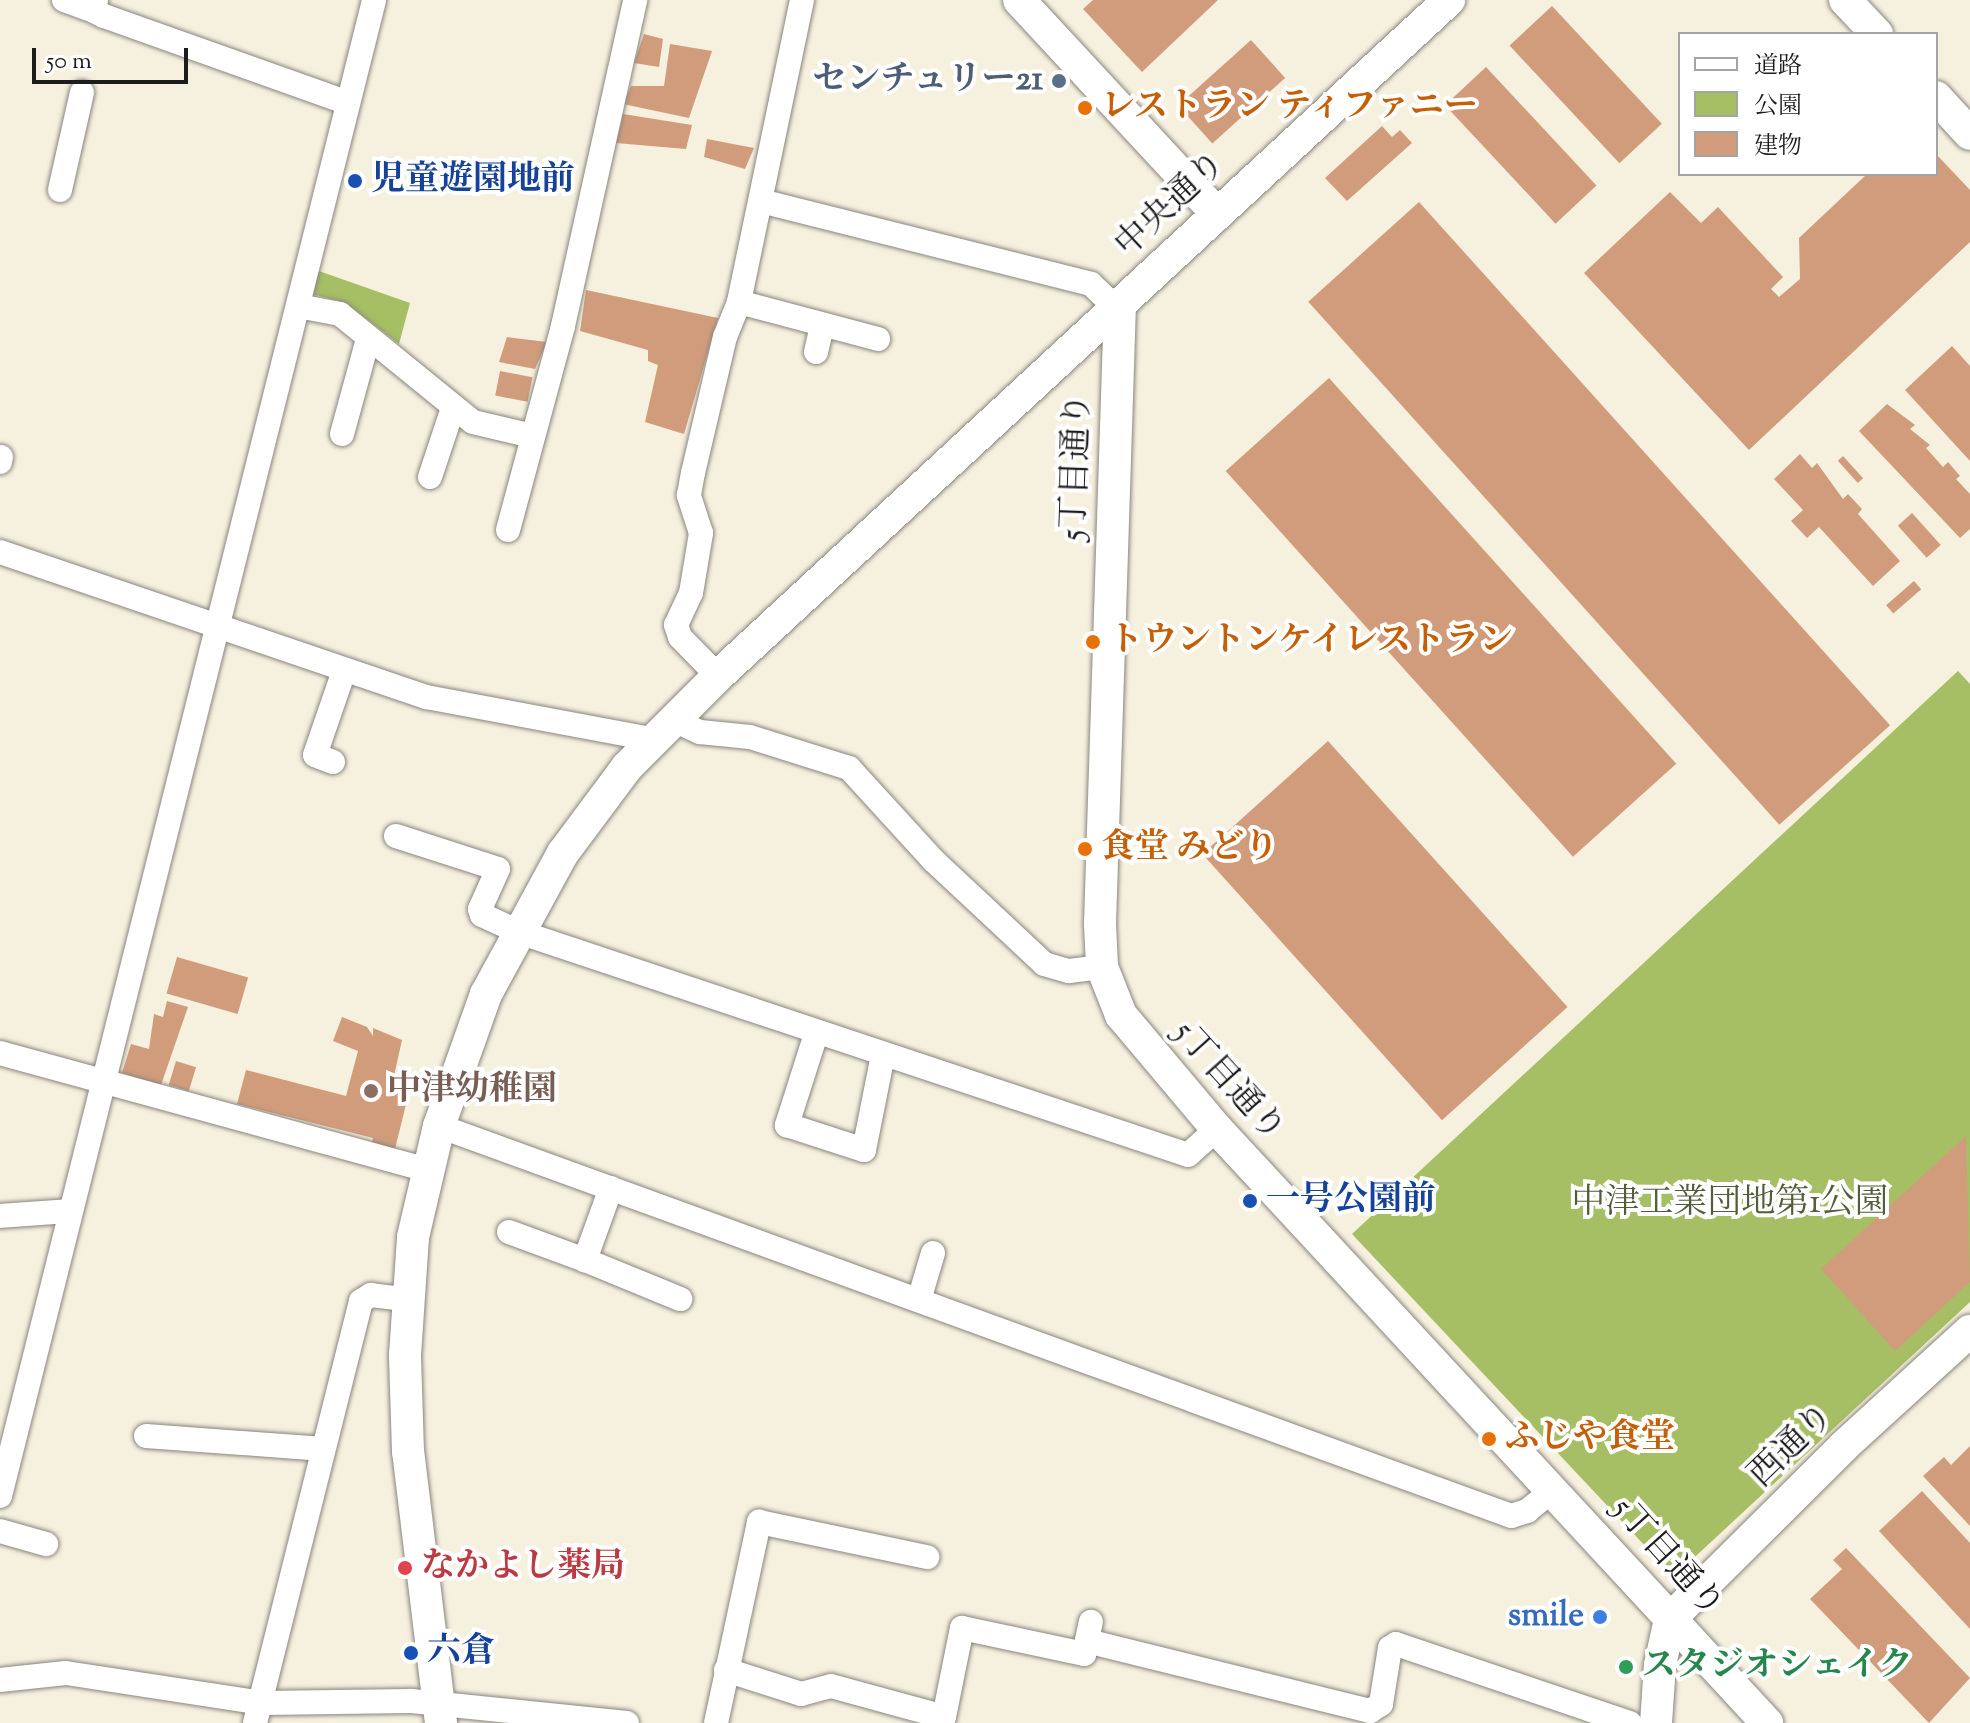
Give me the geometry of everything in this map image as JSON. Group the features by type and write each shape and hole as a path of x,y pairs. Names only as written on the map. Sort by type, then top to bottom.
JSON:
{"street":[{"path":"64,0 95,5 348,103"},
{"path":"0,1496 11,1404 70,1211 105,1079 221,627 374,0"},
{"path":"508,530 603,157 635,0"},
{"path":"718,676 680,637 676,625 691,593 701,533 689,495 725,337 739,302 802,0"},
{"path":"1019,0 1217,214"},
{"name":"中央通り","path":"440,1715 408,1452 409,1300 413,1237 439,1126 486,994 563,853 664,730 718,676 1449,0"},
{"path":"1845,0 1875,32"},
{"path":"60,190 82,92"},
{"path":"1938,99 1970,134"},
{"path":"761,201 1091,284 1118,306"},
{"path":"739,302 878,339"},
{"path":"298,306 340,314 473,422 532,436"},
{"name":"5丁目通り","path":"1118,306 1102,967 1121,1015 1217,1129 1767,1723"},
{"path":"816,352 822,325"},
{"path":"342,434 368,339"},
{"path":"430,477 453,408"},
{"path":"0,552 344,671 467,708 750,737 849,768 933,860 1044,964 1069,971 1102,967"},
{"path":"333,762 315,755 344,671"},
{"path":"396,836 498,869 480,909 519,932 816,1034 1188,1155 1217,1129"},
{"path":"816,1034 787,1125 864,1150 883,1055"},
{"path":"0,1053 105,1079 428,1170"},
{"path":"439,1126 919,1300 982,1313 1046,1336 1511,1516 1527,1511 1553,1490"},
{"path":"585,1260 611,1188"},
{"path":"0,1216 70,1211"},
{"path":"519,1242 585,1260 666,1299"},
{"path":"919,1300 933,1253"},
{"path":"258,1713 321,1449 361,1301 371,1295 409,1300"},
{"name":"西通り","path":"1670,1619 1844,1446 1970,1331"},
{"path":"157,1431 238,1435 321,1449"},
{"path":"716,1723 759,1522 927,1558"},
{"path":"0,1531 46,1544"},
{"path":"1656,1723 1660,1665 1670,1619"},
{"path":"726,1670 801,1694 831,1686 944,1717 962,1628 1084,1654 1089,1631 1370,1711 1381,1704 1390,1648 1396,1644 1630,1723"},
{"path":"0,1680 66,1673 258,1713 411,1701 440,1715 627,1723"}],"green space":[{"path":"316,270 410,303 399,344 346,303 312,294"},
{"name":"中津工業団地第1公園","path":"1958,671 1970,684 1970,1302 1684,1567 1663,1565 1352,1234"}],"building":[{"path":"1093,0 1218,0 1142,72 1083,9"},
{"path":"1552,6 1662,124 1619,163 1510,46"},
{"path":"644,34 663,39 659,67 634,63"},
{"path":"1251,40 1285,78 1212,143 1178,106"},
{"path":"670,44 712,51 689,118 623,104 631,86 664,86"},
{"path":"1486,67 1596,185 1556,224 1445,105"},
{"path":"623,114 692,125 686,149 616,143"},
{"path":"1382,126 1392,137 1400,130 1412,143 1347,201 1325,178"},
{"path":"707,139 754,148 745,169 704,157"},
{"path":"1938,156 1970,190 1970,242 1749,450 1584,273 1670,192 1701,223 1718,207 1783,277 1771,289 1779,297 1800,279 1799,238 1865,176 1938,176"},
{"path":"1419,202 1890,725 1779,825 1308,302"},
{"path":"586,290 718,318 684,434 645,422 658,365 648,361 648,350 580,331"},
{"path":"507,337 547,342 535,369 499,362"},
{"path":"1952,346 1970,366 1970,461 1905,390"},
{"path":"500,371 532,377 528,402 495,396"},
{"path":"1329,378 1676,764 1573,857 1226,471"},
{"path":"1887,404 1915,425 1910,429 1930,445 1926,448 1943,467 1948,462 1960,476 1956,479 1970,494 1970,529 1960,538 1859,431"},
{"path":"1800,454 1812,468 1817,463 1843,499 1848,494 1862,509 1858,514 1900,561 1873,586 1819,527 1807,538 1791,521 1803,510 1774,479"},
{"path":"1843,456 1863,478 1858,483 1838,461"},
{"path":"1912,513 1941,545 1927,558 1898,526"},
{"path":"1914,581 1921,589 1893,614 1886,605"},
{"path":"1328,741 1568,1007 1442,1120 1202,854"},
{"path":"177,957 248,977 238,1014 167,994"},
{"path":"167,1001 188,1007 161,1085 122,1073 131,1044 149,1049 154,1014 163,1017"},
{"path":"342,1017 367,1027 373,1036 373,1028 402,1040 392,1085 397,1075 412,1080 395,1149 372,1142 373,1138 237,1104 246,1070 346,1096 358,1051 333,1041"},
{"path":"176,1061 196,1067 189,1091 169,1085"},
{"path":"1966,1136 1970,1282 1895,1351 1821,1269"},
{"path":"1970,1446 1970,1526 1923,1476 1944,1457 1951,1465"},
{"path":"1922,1491 1970,1543 1970,1629 1879,1531"},
{"path":"1846,1548 1970,1678 1929,1723 1810,1599 1842,1569 1833,1560"}],"place":[{"name":"センチュリー21","path":"1059,81"},
{"name":"レストラン ティファニー","path":"1085,108"},
{"name":"児童遊園地前","path":"355,181"},
{"name":"トウントンケイレストラン","path":"1093,642"},
{"name":"食堂 みどり","path":"1085,849"},
{"name":"中津幼稚園","path":"371,1091"},
{"name":"一号公園前","path":"1250,1201"},
{"name":"ふじや食堂","path":"1489,1439"},
{"name":"なかよし薬局","path":"405,1568"},
{"name":"smile","path":"1600,1617"},
{"name":"六倉","path":"411,1653"},
{"name":"スタジオシェイク","path":"1626,1667"}]}
